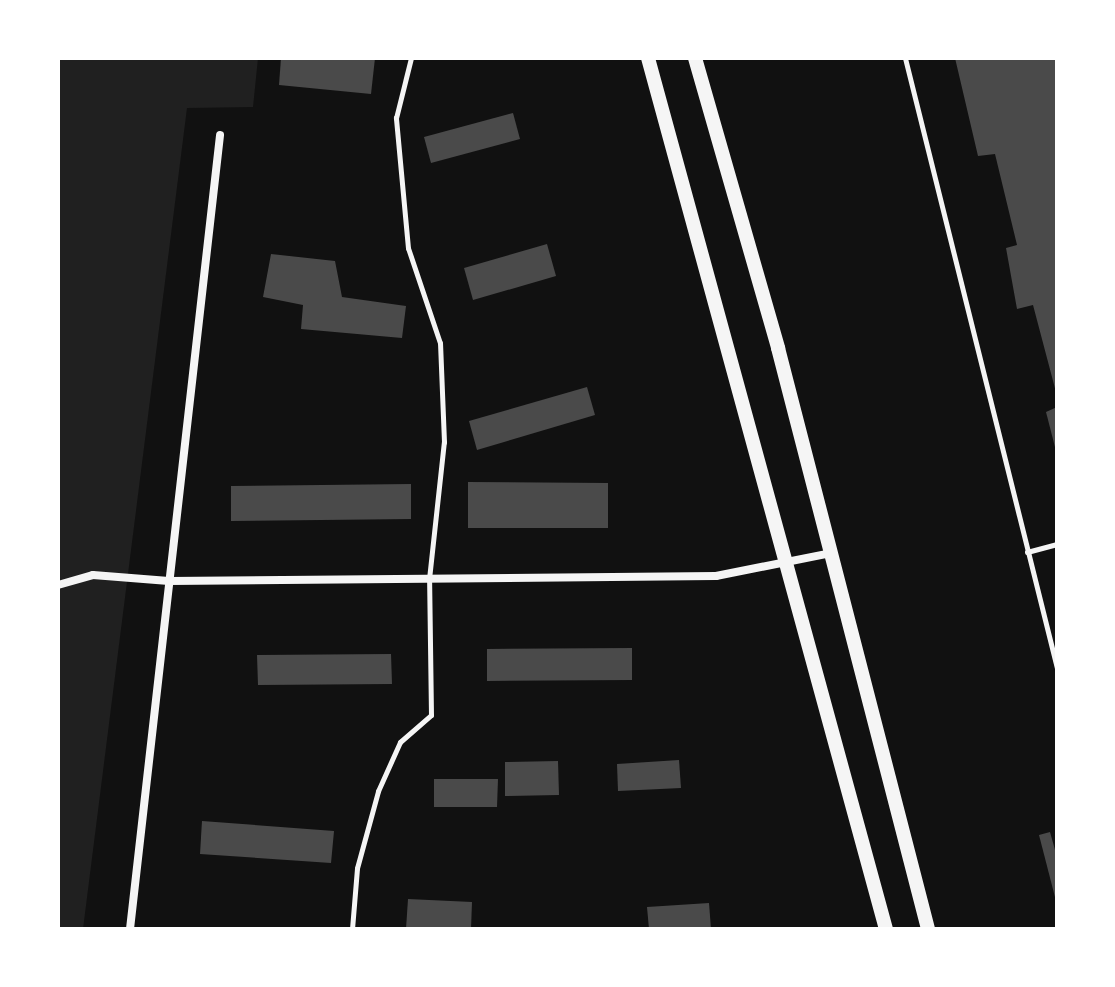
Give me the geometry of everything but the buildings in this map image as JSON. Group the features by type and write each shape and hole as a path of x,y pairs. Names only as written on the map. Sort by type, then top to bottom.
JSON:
{"main road":[{"path":"648,58 886,929"},
{"path":"695,58 831,553 928,929"}],"street":[{"path":"130,929 220,135"},
{"path":"58,585 93,575 169,581 716,576 831,553"}],"lane":[{"path":"352,929 357,868 378,791 400,742 431,715 429,579 444,442 440,343 408,248 396,118 411,58"},
{"path":"905,58 1057,668"},
{"path":"1027,552 1057,544"}],"shaded area":[{"path":"58,58 258,58 253,107 187,108 83,929 58,929"}]}
